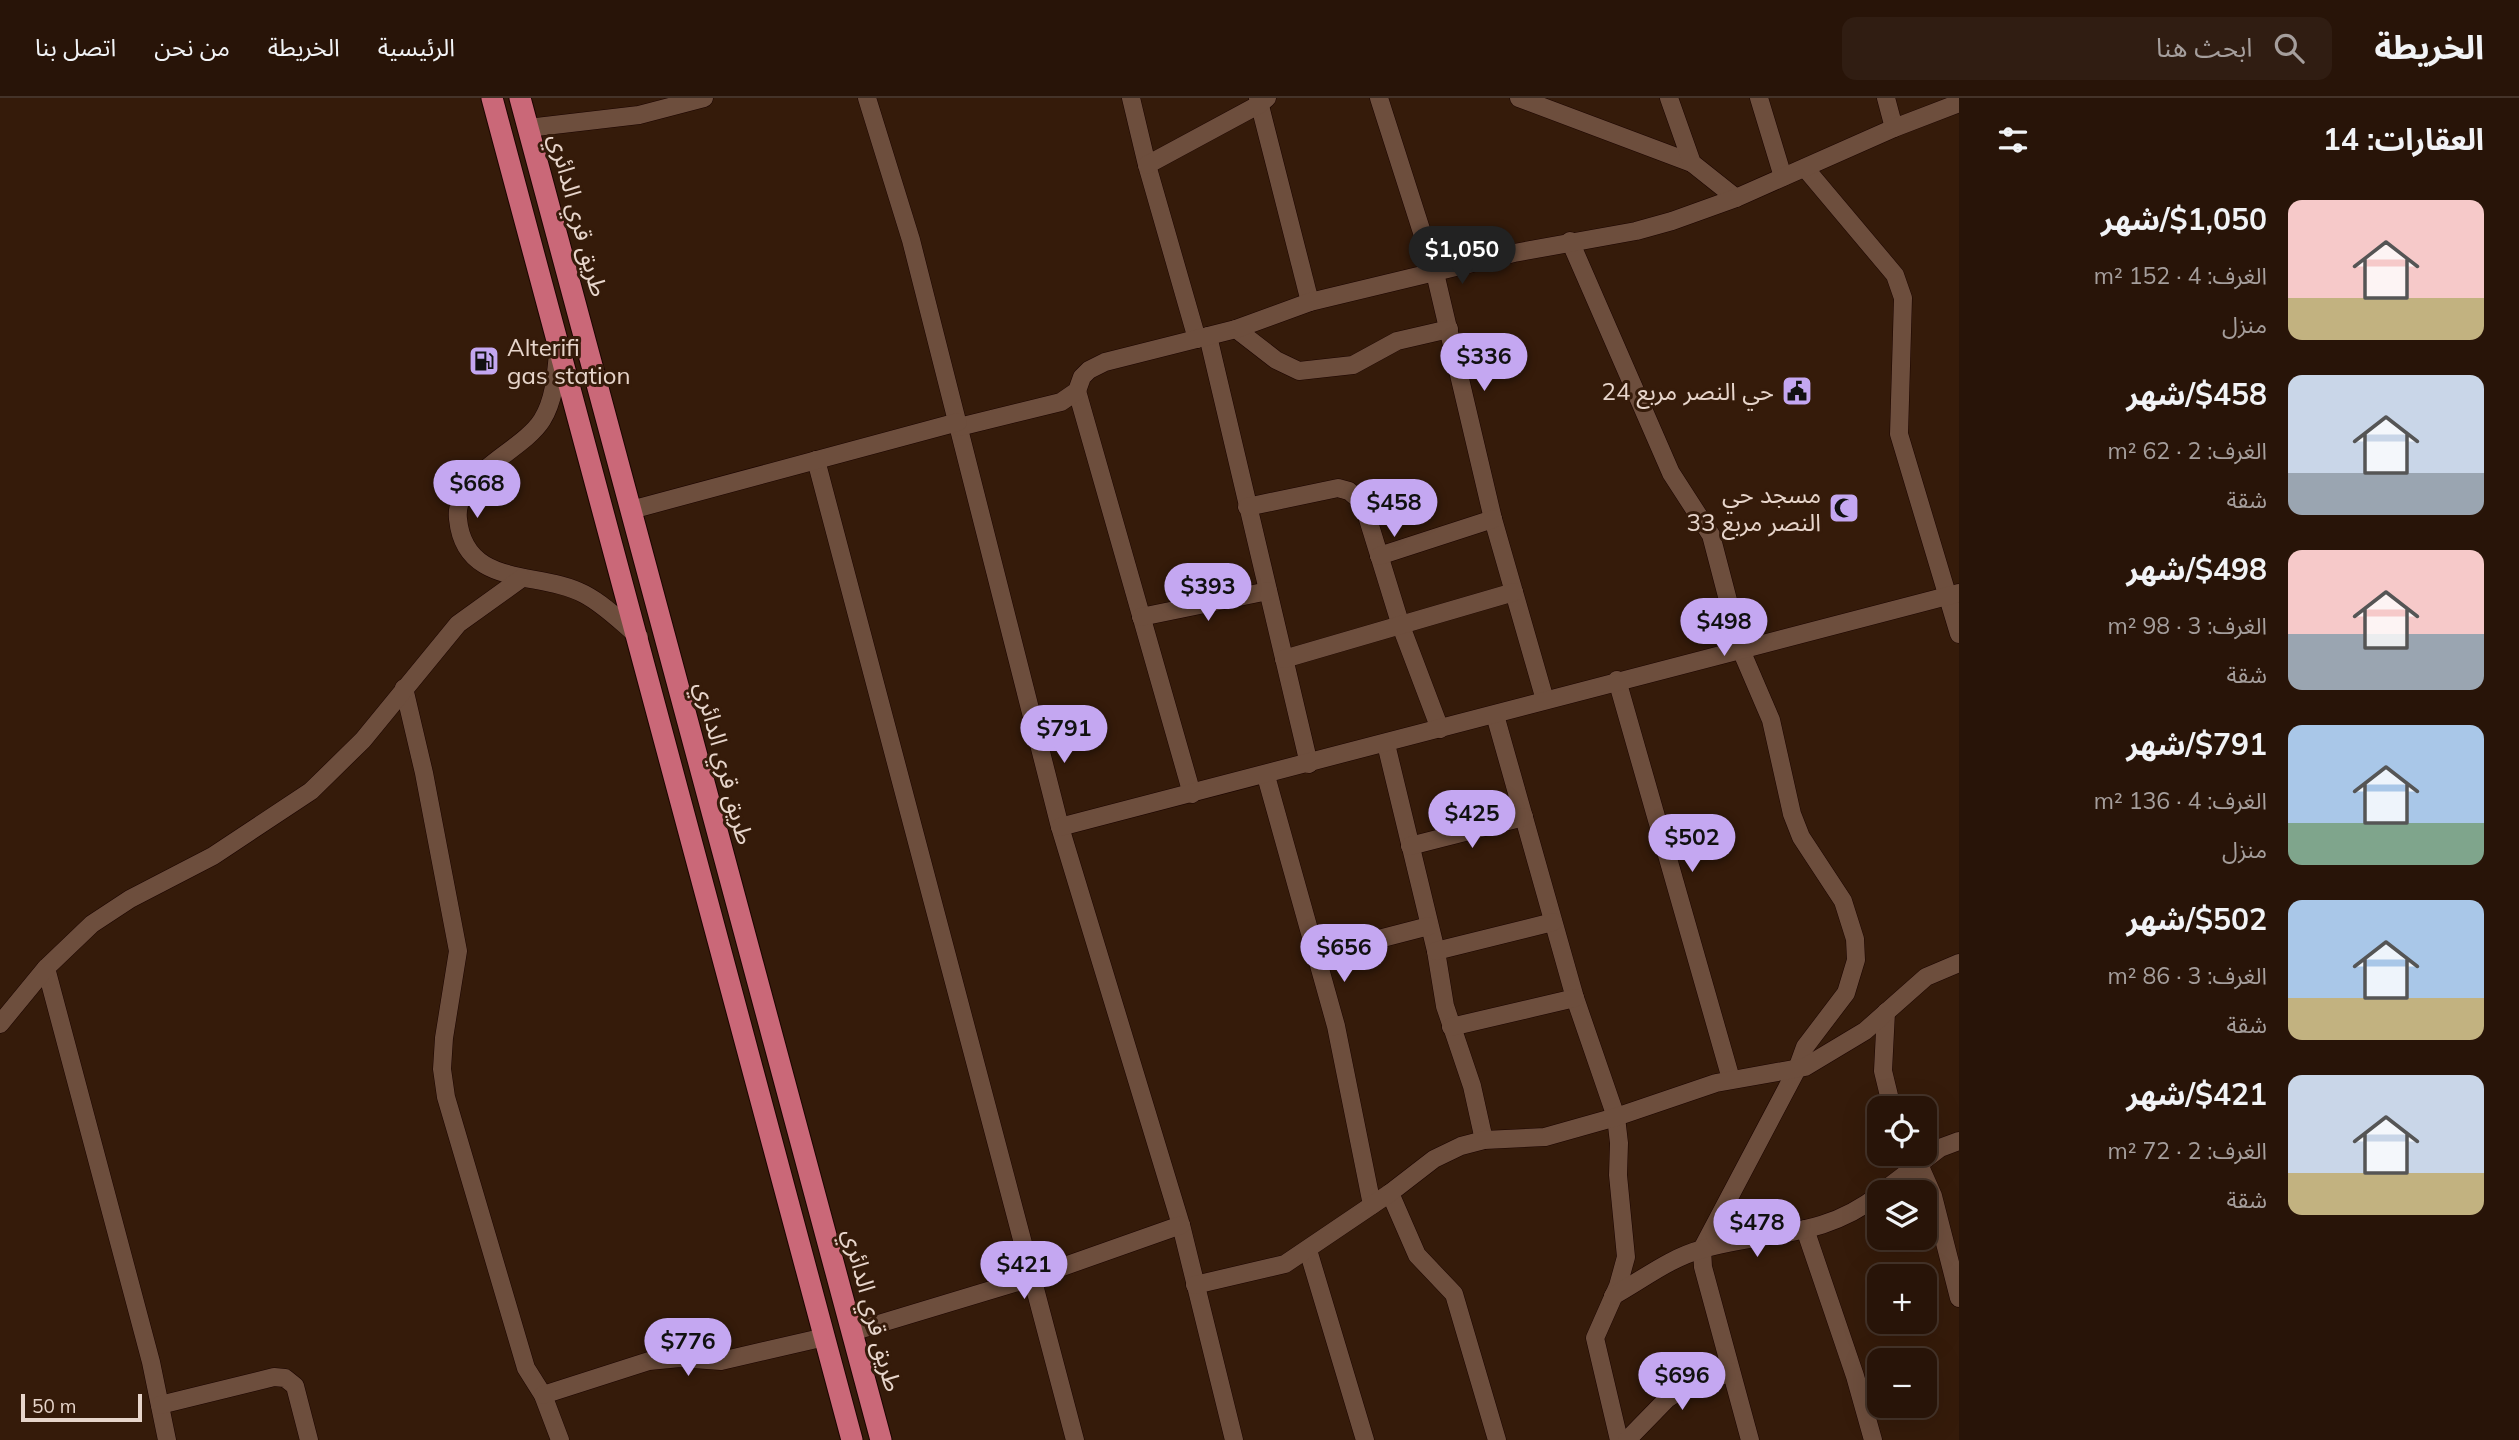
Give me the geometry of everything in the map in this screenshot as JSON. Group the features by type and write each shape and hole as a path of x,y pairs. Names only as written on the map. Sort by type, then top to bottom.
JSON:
{"highway":[{"name":"طريق قري الدائري","path":"492,98 639,637 852,1440"},
{"name":"طريق قري الدائري","path":"520,98 881,1440"}],"street":[{"path":"528,128 639,115 704,98"},
{"path":"867,98 911,240 1060,827 1181,1225 1234,1440"},
{"path":"1131,98 1147,165 1203,338 1309,764"},
{"path":"1379,98 1435,273 1493,519 1545,700"},
{"path":"1519,98 1692,163 1736,198"},
{"path":"1669,98 1692,163"},
{"path":"1759,98 1783,177"},
{"path":"1885,98 1894,128"},
{"path":"1147,165 1262,100 1310,302"},
{"path":"1192,794 1077,391 1082,377 1089,370 1105,362 1236,329 1310,302 1570,241 1650,228 1736,198 1894,128 1959,103"},
{"path":"1805,168 1895,275 1903,298 1899,434 1952,595 1959,634"},
{"path":"1570,241 1671,473 1711,535 1741,650 1772,720 1792,814 1801,837 1843,901 1855,939 1856,960 1846,993 1805,1048 1797,1069 1702,1249 1703,1267 1750,1440"},
{"path":"1236,329 1276,360 1299,371 1353,365 1397,341 1449,329"},
{"path":"559,344 555,382 541,421 462,495 457,512 459,530 466,546 479,562 497,572 522,579 551,582 583,593 639,637"},
{"path":"631,510 958,424 1061,402 1077,391"},
{"path":"816,460 1074,1440"},
{"path":"1247,507 1338,488 1349,491 1363,503 1401,626 1440,729"},
{"path":"1379,556 1493,519"},
{"path":"0,1024 46,968 92,924 120,905 213,856 311,791 363,740 458,624 522,579"},
{"path":"1141,617 1268,591"},
{"path":"1284,659 1514,592"},
{"path":"1060,827 1266,776 1617,680 1952,595"},
{"path":"1617,680 1731,1079"},
{"path":"404,688 429,799 458,951 444,1038 442,1069 446,1097 526,1368 543,1395 560,1440"},
{"path":"1495,715 1575,999 1616,1117 1619,1143 1618,1175 1626,1257 1595,1338 1619,1440"},
{"path":"1386,744 1436,951 1451,1027 1472,1086 1483,1140"},
{"path":"1266,776 1336,1026 1372,1205"},
{"path":"1410,846 1524,817"},
{"path":"1436,951 1553,922"},
{"path":"1317,955 1429,926"},
{"path":"1195,1284 1271,1269 1308,1250 1434,1160 1461,1146 1483,1140 1545,1137 1731,1079 1797,1069 1865,1031 1926,977 1959,963"},
{"path":"46,968 151,1362 167,1440"},
{"path":"1451,1027 1575,999"},
{"path":"1886,1012 1883,1071 1889,1096"},
{"path":"1937,1149 1959,1141"},
{"path":"1894,1180 1908,1166"},
{"path":"1920,1166 1933,1196 1959,1298"},
{"path":"1390,1193 1417,1255 1454,1294 1497,1440"},
{"path":"1613,1296 1702,1249 1805,1229 1850,1215 1867,1203"},
{"path":"852,1332 1031,1278 1181,1225"},
{"path":"1805,1229 1855,1376 1873,1440"},
{"path":"1308,1250 1365,1440"},
{"path":"543,1395 649,1360 680,1358 721,1361 825,1337"},
{"path":"1627,1440 1667,1399 1681,1390 1731,1372"},
{"path":"160,1405 274,1377 285,1378 295,1386 309,1440"}],"place":[{"name":"Alterifi gas station","path":"484,361"},
{"name":"حي النصر مربع 24","path":"1797,391"},
{"name":"مسجد حي النصر مربع 33","path":"1844,508"}]}
